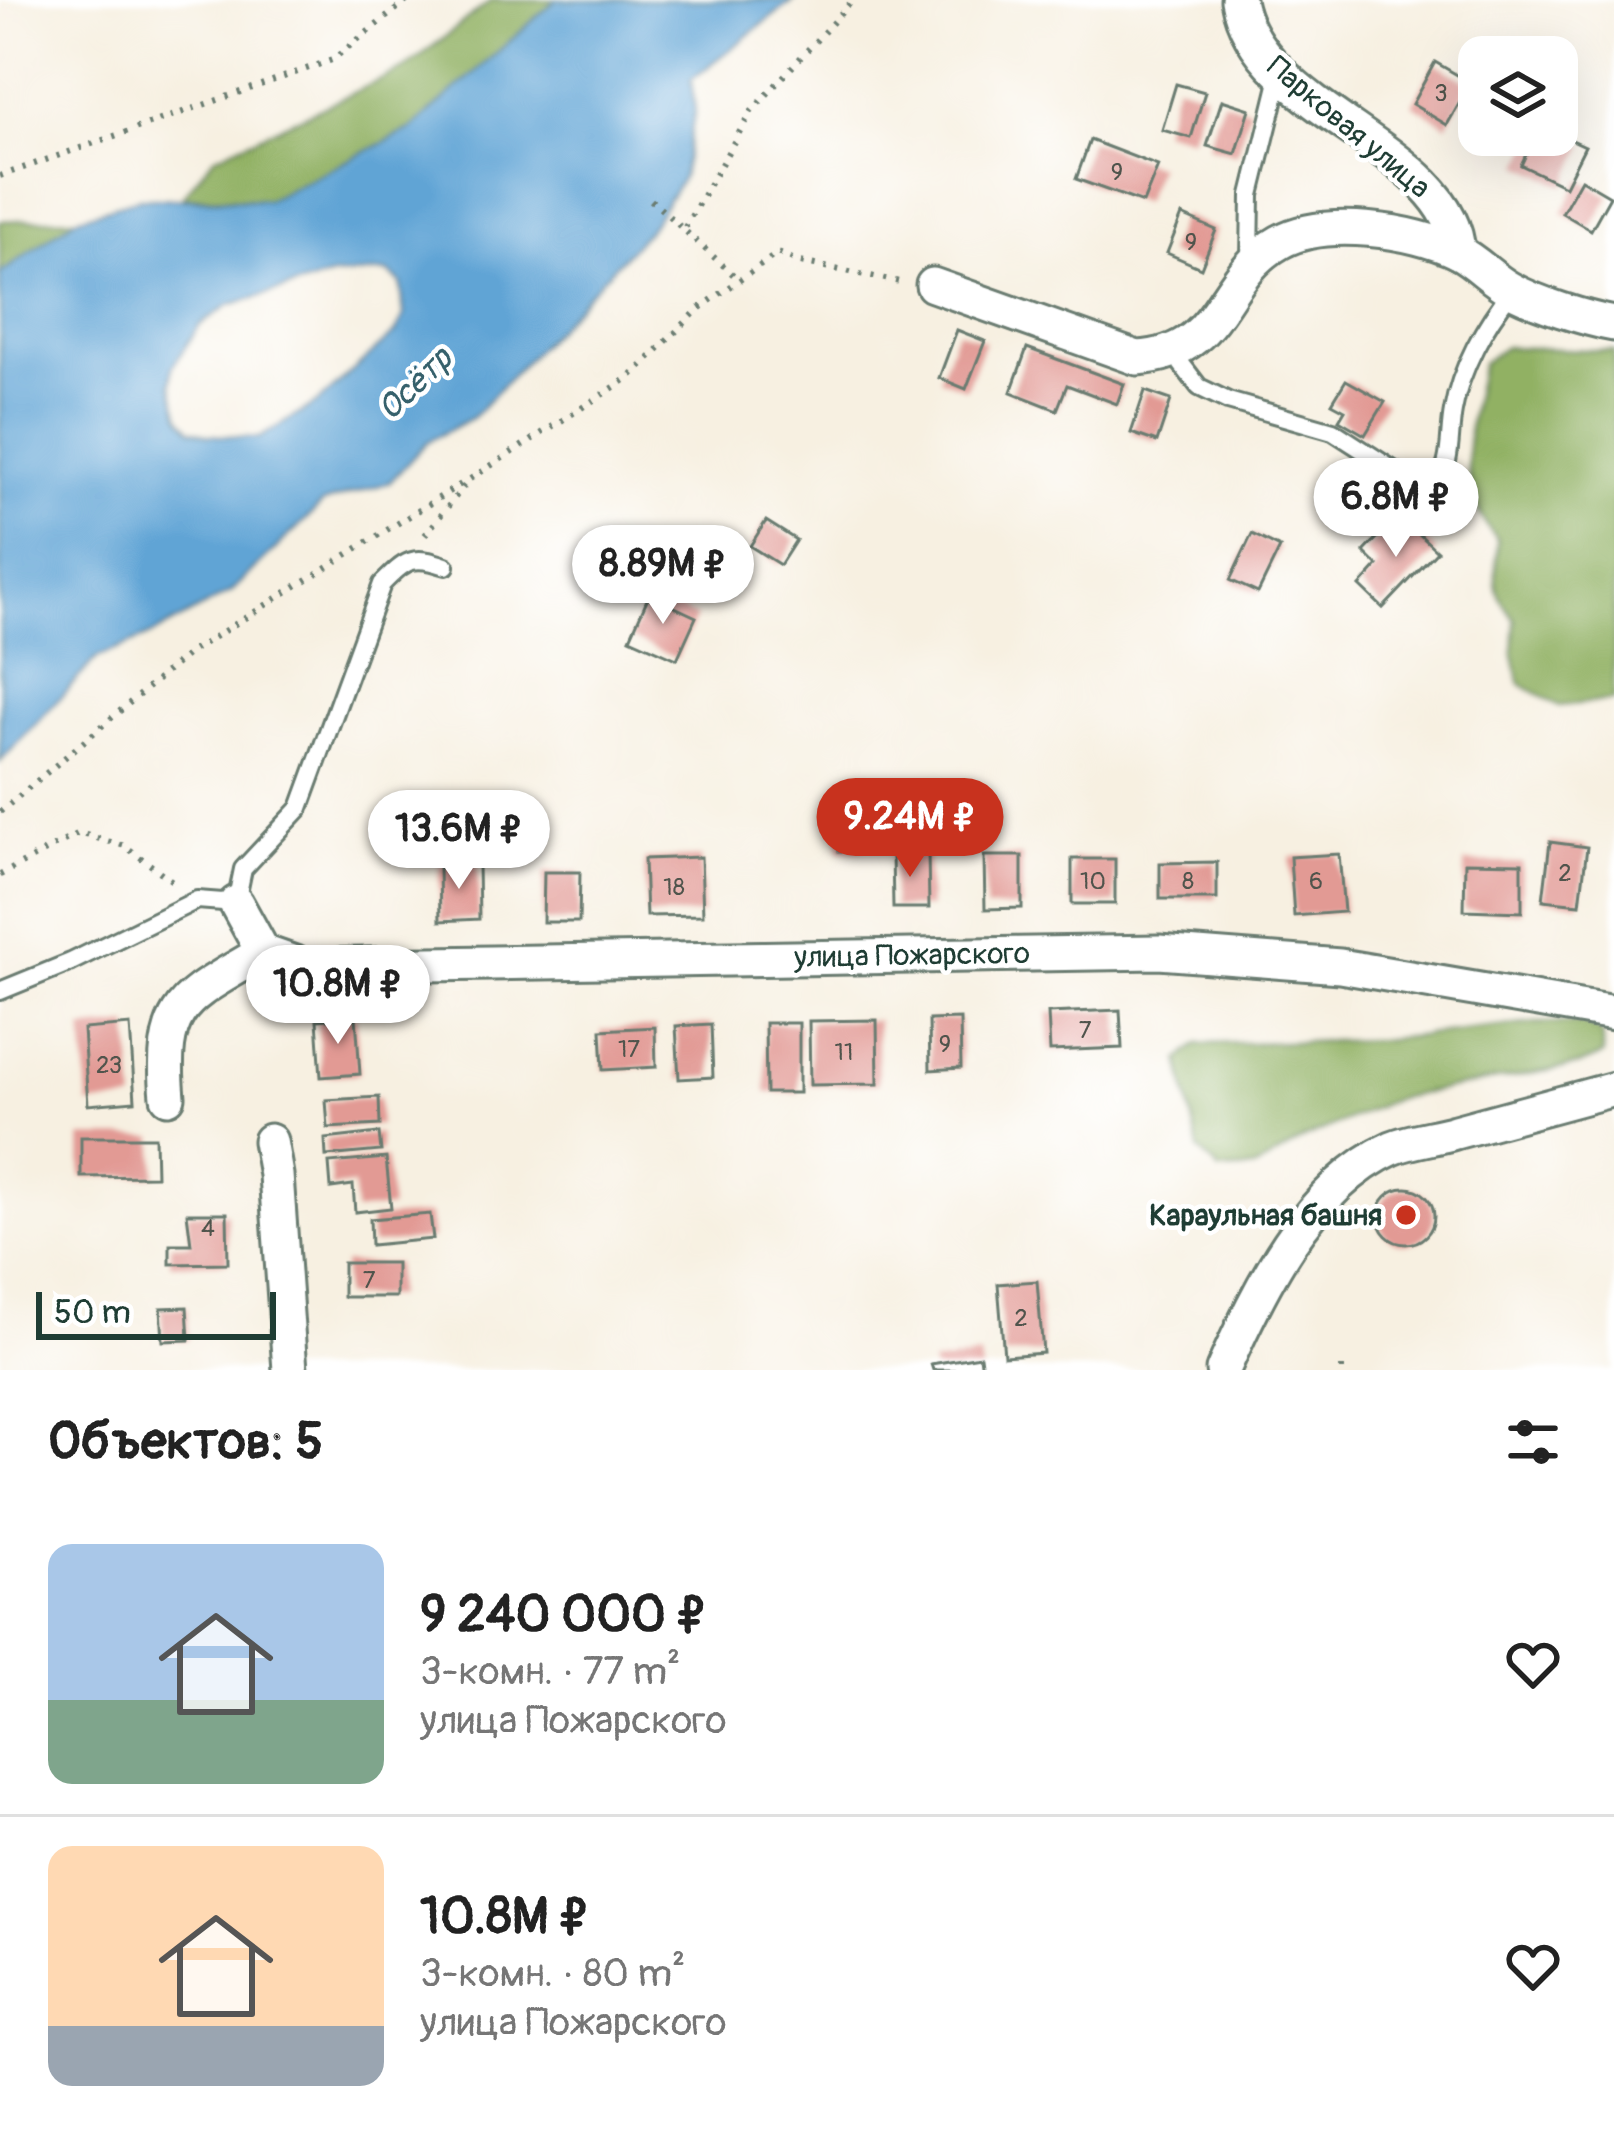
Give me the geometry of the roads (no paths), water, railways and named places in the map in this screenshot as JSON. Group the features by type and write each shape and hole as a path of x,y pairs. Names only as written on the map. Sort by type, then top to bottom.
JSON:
{"street":[{"name":"Парковая улица","path":"1238,0 1259,51 1417,180 1448,212 1456,229 1457,252"},
{"path":"933,285 1137,358 1187,346 1250,268 1280,242 1319,231 1388,230 1457,252 1512,291 1614,324"},
{"path":"168,1097 169,1026 191,996 263,952 236,903"},
{"name":"улица Пожарского","path":"263,952 304,966 1159,952 1340,966 1614,1013"},
{"path":"1223,1370 1272,1274 1316,1210 1348,1177 1393,1148 1614,1089"},
{"path":"270,1141 290,1370"}],"lane":[{"path":"1250,268 1251,195 1282,73"},
{"path":"1173,353 1199,388 1333,431 1409,480 1436,485 1447,470 1453,407 1471,357 1494,313 1512,291"},
{"path":"0,991 197,900 236,903 242,869 300,808 382,584 404,562 425,559 446,566"}],"water":[{"name":"Осётр","path":"556,0 794,0 691,80 695,111 682,178 647,231 473,417 427,442 390,482 323,503 231,592 152,635 98,657 0,762 0,274 76,218 140,198 267,200 410,130","holes":["387,272 401,283 404,316 396,332 317,403 259,438 208,435 191,429 180,416 172,367 200,325 229,305 333,276"]}],"place":[{"name":"Караульная башня","path":"1406,1215"}]}
